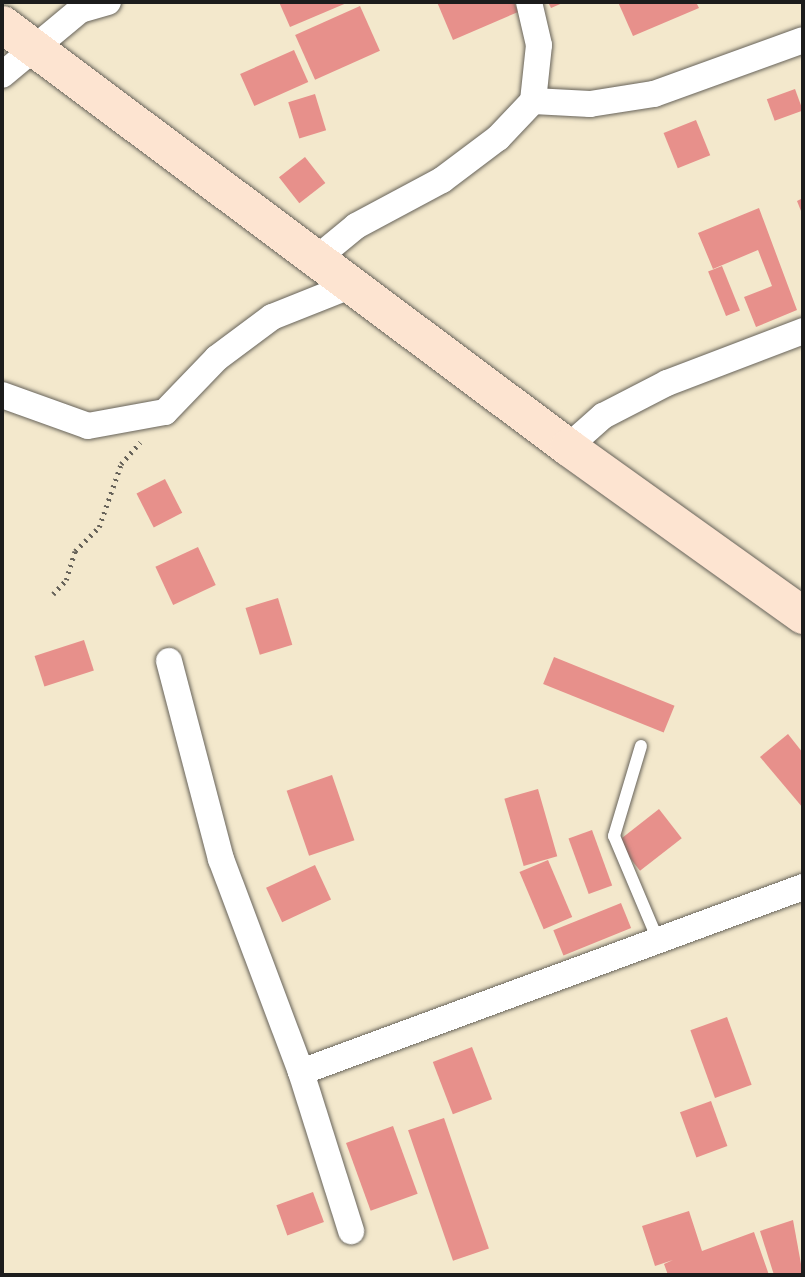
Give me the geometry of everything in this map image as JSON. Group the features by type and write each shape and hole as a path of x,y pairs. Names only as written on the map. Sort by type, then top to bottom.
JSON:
{"street":[{"path":"2,75 34,44 80,10 108,2"},
{"path":"316,259 356,226 442,180 498,138 533,101 538,45 529,2"},
{"path":"2,24 34,44 350,286 568,447 803,615"},
{"path":"533,101 590,104 654,94 803,40"},
{"path":"2,395 88,426 165,412 217,358 272,317 350,286"},
{"path":"568,447 603,416 667,383 803,331"},
{"path":"169,661 221,859 301,1072 351,1231"},
{"path":"301,1072 657,938 803,887"}],"lane":[{"path":"641,746 614,836 657,938"}],"path":[{"path":"53,594 66,580 75,551 99,527 121,464 165,412"}],"building":[{"path":"279,2 349,2 290,27"},
{"path":"437,2 514,2 518,12 453,40"},
{"path":"548,2 565,2 551,8"},
{"path":"618,2 696,2 699,8 633,36"},
{"path":"360,6 380,51 315,80 295,35"},
{"path":"294,50 308,82 254,106 240,74"},
{"path":"795,89 803,111 775,121 767,99"},
{"path":"315,94 326,130 299,139 288,102"},
{"path":"696,120 710,155 678,168 664,133"},
{"path":"305,157 325,183 299,203 279,177"},
{"path":"803,198 803,216 797,201"},
{"path":"759,208 797,310 756,327 744,297 772,286 758,250 713,269 698,233"},
{"path":"722,266 740,311 726,316 708,272"},
{"path":"165,479 182,513 154,527 136,494"},
{"path":"198,547 216,585 173,605 155,567"},
{"path":"278,598 292,645 260,655 245,608"},
{"path":"84,640 94,670 44,687 35,656"},
{"path":"554,657 675,706 664,733 543,684"},
{"path":"788,734 803,753 803,808 760,757"},
{"path":"332,775 354,840 309,856 287,791"},
{"path":"538,789 557,856 524,866 504,799"},
{"path":"659,809 682,838 640,871 617,842"},
{"path":"592,830 612,885 589,894 569,839"},
{"path":"548,860 572,917 544,929 519,872"},
{"path":"315,865 331,899 282,922 266,888"},
{"path":"621,903 631,928 563,955 553,930"},
{"path":"727,1017 752,1085 715,1098 690,1030"},
{"path":"472,1047 492,1099 453,1114 433,1062"},
{"path":"711,1101 727,1146 696,1157 680,1112"},
{"path":"444,1118 489,1248 453,1261 408,1130"},
{"path":"393,1126 418,1194 371,1211 346,1143"},
{"path":"313,1192 324,1222 287,1235 276,1205"},
{"path":"689,1211 702,1251 754,1232 769,1275 668,1275 664,1264 673,1260 655,1266 642,1226"},
{"path":"793,1220 803,1275 774,1275 760,1231"}]}
